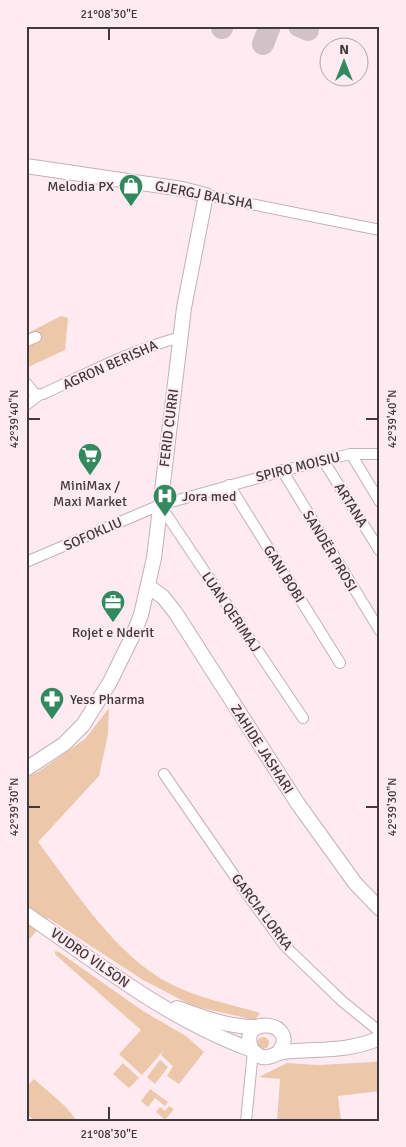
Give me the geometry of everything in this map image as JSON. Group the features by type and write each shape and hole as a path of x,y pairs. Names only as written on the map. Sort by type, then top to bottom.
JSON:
{"street":[{"name":"GJERGJ BALSHA","path":"26,166 182,189 380,230"},
{"name":"FERID CURRI","path":"26,769 64,744 90,715 110,682 141,615 154,558 181,336 191,270 206,195"},
{"name":"AGRON BERISHA","path":"26,405 39,395 144,347 181,336"},
{"path":"26,383 32,392 39,395"},
{"path":"351,454 380,502"},
{"name":"SPIRO MOISIU","path":"160,505 323,460 351,454 380,454"},
{"name":"ARTANA","path":"323,460 380,551"},
{"name":"SANDËR PROSI","path":"282,470 380,631"},
{"name":"GANI BOBI","path":"229,486 340,663"},
{"name":"SOFOKLIU","path":"26,562 160,505"},
{"name":"LUAN QERIMAJ","path":"160,505 302,718"},
{"name":"ZAHIDE JASHARI","path":"148,586 163,598 175,612 298,804 355,883 380,910"},
{"name":"GARCIA LORKA","path":"164,774 285,946 342,1001 380,1032"},
{"name":"VUDRO VILSON","path":"26,914 127,984 155,1001 211,1034 253,1051"},
{"name":"VUDRO VILSON","path":"155,1001 228,1024 241,1027 258,1027"},
{"path":"246,1121 253,1051 250,1040 251,1035 258,1027 263,1025 274,1026 282,1035 301,1044 327,1050"},
{"path":"251,1072 255,1066 273,1055 282,1045 282,1035"},
{"path":"253,1051 260,1057 353,1048 380,1038"}],"shaded area":[{"path":"61,316 68,318 65,350 26,368 26,334"},
{"path":"109,708 108,734 99,776 38,842 97,920 131,956 150,971 180,988 202,997 260,1013 255,1020 193,1006 143,980 48,918 26,943 26,777 38,772 85,739"},
{"path":"55,951 143,1011 186,1036 204,1052 179,1084 167,1076 173,1066 161,1055 164,1050 142,1075 119,1054 141,1030 58,957"},
{"path":"261,1037 265,1037 269,1043 265,1049 261,1049 257,1045 257,1041"},
{"path":"160,1060 168,1067 155,1084 147,1077"},
{"path":"380,1060 380,1091 338,1096 341,1121 277,1121 280,1079 259,1077 287,1063 318,1065 375,1062"},
{"path":"123,1063 139,1078 129,1088 113,1074"},
{"path":"34,1079 66,1107 77,1121 35,1121 26,1113 26,1087"},
{"path":"150,1089 168,1102 165,1106 155,1098 148,1107 141,1101"},
{"path":"169,1106 174,1109 165,1120 156,1112 160,1107 165,1111"}],"taxiway":[{"path":"263,44 270,26"},
{"path":"299,26 308,30"}],"place":[{"name":"Melodia PX","path":"131,207"},
{"name":"MiniMax / Maxi Market","path":"90,476"},
{"name":"Jora med","path":"165,517"},
{"name":"Rojet e Nderit","path":"113,623"},
{"name":"Yess Pharma","path":"52,720"}]}
